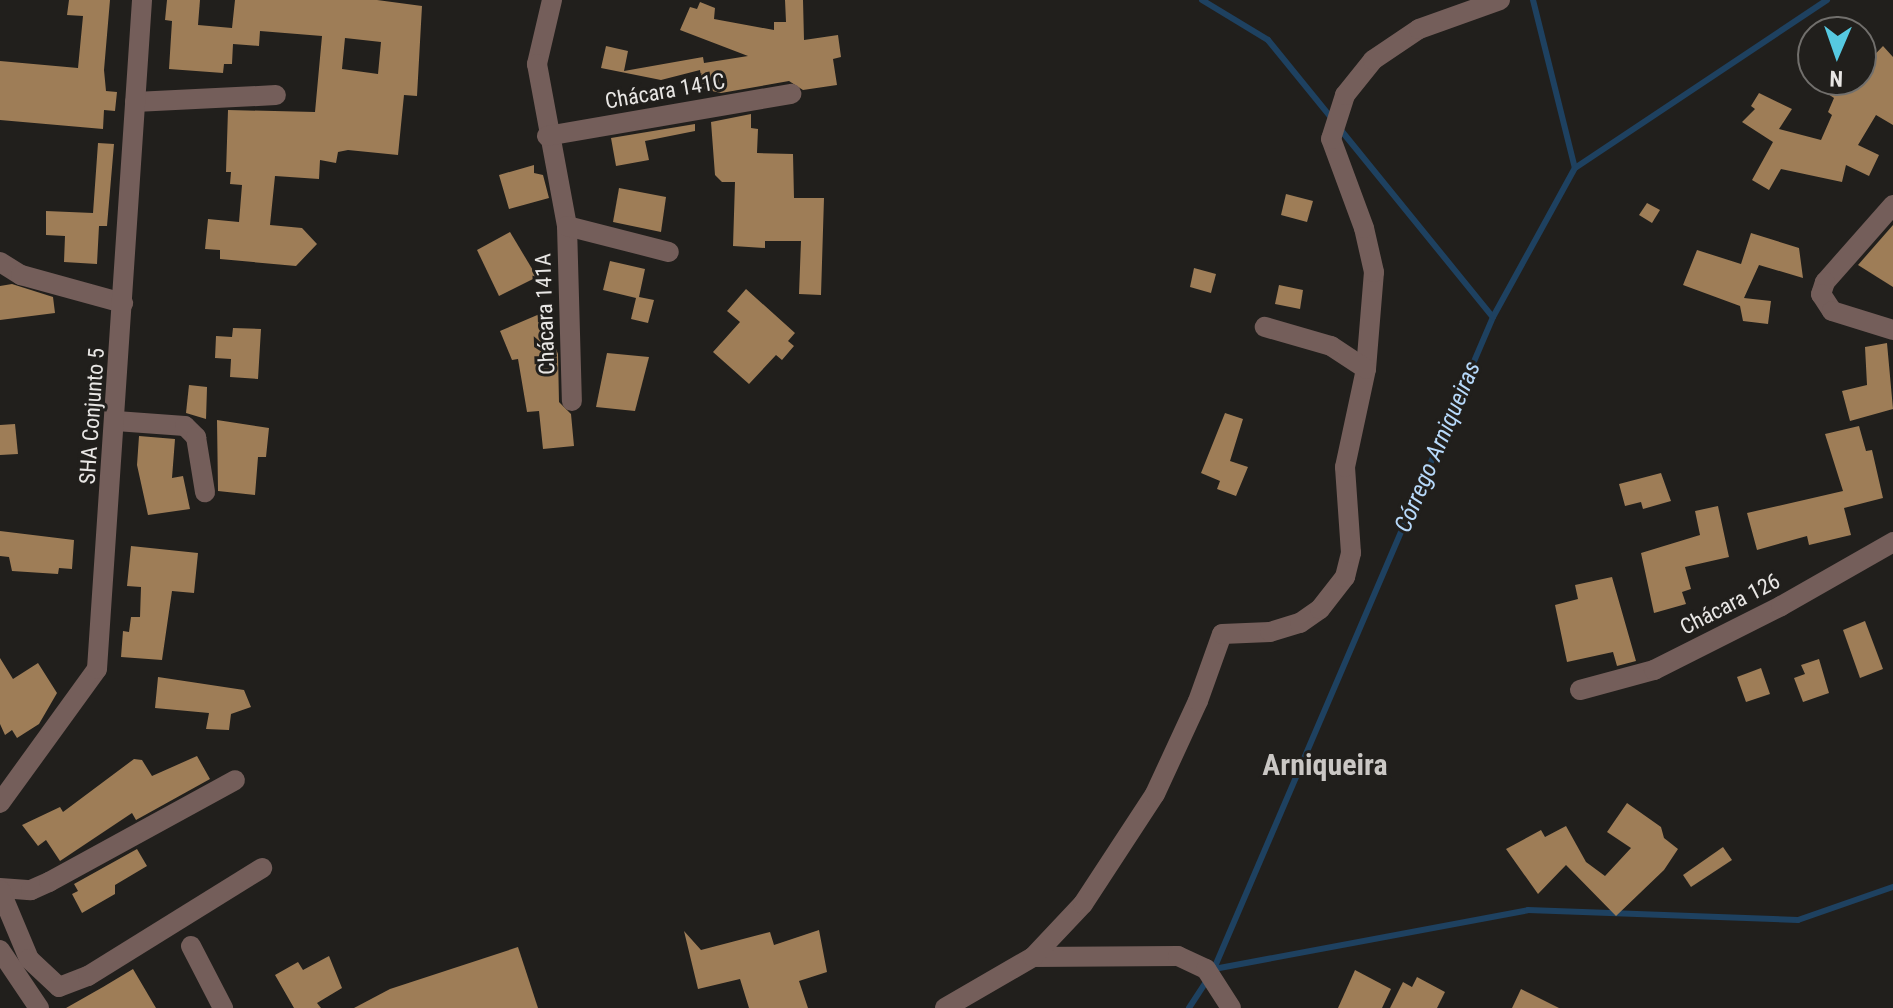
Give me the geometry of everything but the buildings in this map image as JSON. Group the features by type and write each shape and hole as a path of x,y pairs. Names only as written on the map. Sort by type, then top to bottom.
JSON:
{"street":[{"name":"SHA Conjunto 5","path":"0,803 97,669 142,0"},
{"name":"Chácara 141A","path":"552,0 537,64 547,136 567,226 572,401"},
{"path":"945,1008 1033,957 1083,904 1155,794 1198,701 1222,634 1270,632 1300,623 1320,609 1345,577 1351,553 1345,467 1366,369 1374,272 1364,228 1331,139 1345,95 1373,60 1419,29 1500,0"},
{"name":"Chácara 141C","path":"547,136 791,94"},
{"path":"135,102 276,95"},
{"path":"1893,205 1825,282 1821,294 1832,311 1893,330"},
{"name":"Chácara 141A","path":"567,226 669,252"},
{"path":"0,262 21,275 123,303"},
{"path":"1265,327 1331,346 1366,369"},
{"path":"116,421 185,426 196,437 205,492"},
{"name":"Chácara 126","path":"1580,690 1654,670 1893,542"},
{"path":"235,780 49,882 31,890 0,889 29,959 59,987 88,976 262,868"},
{"path":"191,946 223,1008"},
{"path":"0,950 39,1008"},
{"path":"1033,957 1178,956 1206,969 1231,1008"}],"waterway":[{"path":"1202,0 1268,40 1333,120"},
{"path":"1533,0 1575,168"},
{"name":"Córrego Arniqueiras","path":"1213,971 1493,317 1575,168 1827,0"},
{"path":"1340,129 1493,317"},
{"path":"1214,969 1528,910 1798,920 1893,887"},
{"name":"Córrego Arniqueiras","path":"1189,1008 1207,980"}],"district":[{"name":"Arniqueira","path":"1325,765"}]}
